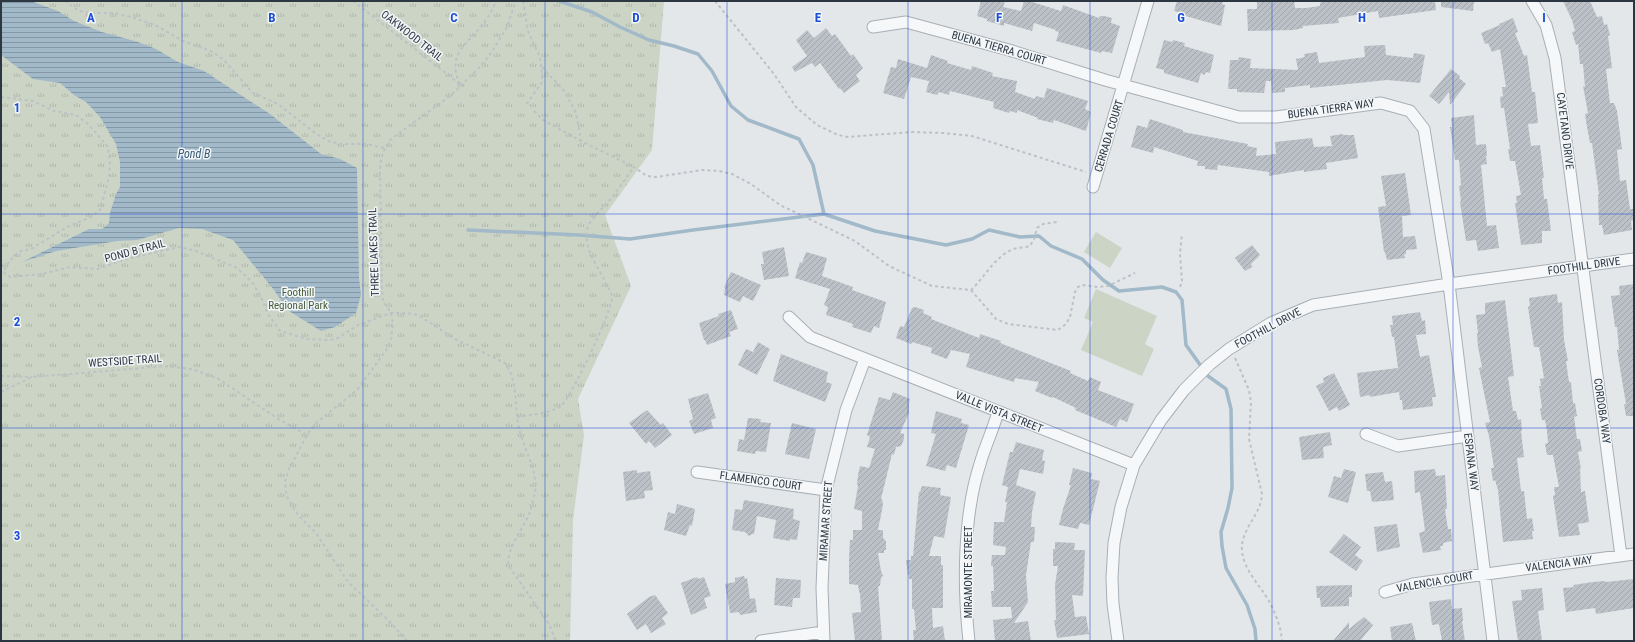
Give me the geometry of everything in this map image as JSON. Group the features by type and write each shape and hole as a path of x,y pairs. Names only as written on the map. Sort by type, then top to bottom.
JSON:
{"street":[{"name":"CERRADA COURT","path":"1093,187 1148,1"},
{"name":"CAYETANO DRIVE","path":"1532,1 1546,25 1555,58 1582,266"},
{"name":"BUENA TIERRA COURT","path":"873,27 906,22 1009,50 1124,85"},
{"name":"BUENA TIERRA WAY","path":"1124,85 1239,117 1276,117 1381,103 1410,111 1424,129 1449,284"},
{"name":"FOOTHILL DRIVE","path":"1118,641 1113,604 1112,578 1114,543 1121,507 1134,465 1161,420 1184,390 1209,365 1229,348 1271,323 1313,305 1449,284 1634,259"},
{"name":"CORDOBA WAY","path":"1582,266 1621,556"},
{"name":"ESPANA WAY","path":"1449,284 1493,641"},
{"name":"VALLE VISTA STREET","path":"789,317 810,337 1134,465"},
{"name":"MIRAMAR STREET","path":"823,637 822,588 826,490 835,448 846,410 865,359"},
{"name":"MIRAMONTE STREET","path":"970,641 966,581 967,524 979,465 998,412"},
{"path":"1366,434 1398,446 1468,436"},
{"name":"FLAMENCO COURT","path":"697,472 826,490"},
{"name":"VALENCIA WAY","path":"1485,574 1634,554"},
{"name":"VALENCIA COURT","path":"1385,592 1413,584 1485,574"},
{"path":"761,641 823,637"}],"path":[{"path":"65,1 79,11 93,14 114,13 155,25 183,41 211,51 224,60 253,93 278,104 315,133 328,141 341,144 367,144 384,148 391,139 450,96 478,69 500,40 512,15 516,1"},
{"name":"OAKWOOD TRAIL","path":"353,1 461,85"},
{"path":"461,85 456,74 458,55 463,46 482,25 496,1"},
{"path":"523,1 528,31 540,57 542,82 526,105"},
{"path":"715,1 774,74 796,107 818,124 838,135 848,137 911,132 942,132 972,136 1097,175"},
{"path":"541,66 564,92 576,113 581,141"},
{"name":"POND B TRAIL","path":"1,97 33,100 54,111 76,115 88,124 108,147 110,164 109,177 100,210 81,222 67,227 31,249 21,251 10,260 2,272 10,277 42,274 70,267 98,269 126,259 180,247 203,253 236,268 252,282 261,297 268,314 280,331 308,339 330,340 338,338 358,325 391,313"},
{"path":"534,111 543,120 581,141 634,167 647,176 656,177 702,170 719,171 741,178 752,184 780,205 855,241 889,266 932,286 970,290 996,319 1008,324 1058,330 1068,321 1075,292 1078,287 1082,285 1098,287 1108,286 1136,273"},
{"name":"THREE LAKES TRAIL","path":"384,148 381,156 380,170 382,289 383,301 391,313 393,324 392,339 377,365 357,390 315,424 307,435 289,469 285,481 288,499 298,515 316,533 348,582 390,622 407,641"},
{"path":"517,417 540,413 560,407 566,402 581,374 609,313 612,296 602,274 590,254 587,229 593,218 608,202 634,167"},
{"path":"970,290 1000,258 1009,251 1030,246 1037,229 1044,224 1057,222"},
{"path":"1180,288 1182,282 1180,253 1182,234"},
{"path":"391,313 418,315 455,339 505,364 510,371 514,381 519,428 533,472 535,489 530,512 508,554 508,565 549,624 556,641"},
{"path":"1229,348 1238,364 1249,390 1251,402 1249,439 1262,494 1262,502 1258,512 1244,537 1242,549 1243,557 1247,568 1270,602 1281,631 1282,641"},
{"name":"WESTSIDE TRAIL","path":"1,392 32,377 164,366 192,369 217,378 280,420 307,435"},
{"path":"1,376 32,377"}],"green space":[{"name":"Foothill Regional Park","path":"1,1 664,1 652,150 605,215 631,286 578,399 584,435 573,520 570,641 1,641"},
{"path":"1096,232 1122,248 1110,268 1084,252"},
{"path":"1096,289 1157,316 1145,344 1154,349 1142,376 1081,350 1093,322 1084,318"}],"water":[{"name":"Pond B","path":"1,1 31,1 58,11 74,21 102,32 138,42 156,49 178,62 204,71 270,114 321,154 340,159 357,168 359,278 361,295 356,313 335,327 321,331 289,311 274,290 233,240 202,229 179,228 137,240 117,241 56,251 22,262 89,229 102,229 109,223 110,213 116,194 120,187 120,162 116,144 100,117 86,102 74,95 60,83 33,79 1,55"}],"building":[{"path":"981,1 1005,1 1003,7 1021,11 1024,1 1029,1 1061,11 1063,5 1099,18 1100,16 1104,16 1112,18 1111,23 1120,26 1112,53 1102,51 1101,53 1056,41 1059,32 1034,23 1032,31 1004,23 1004,26 987,21 987,19 977,16"},
{"path":"1177,1 1223,1 1222,4 1225,5 1221,26 1182,15 1182,13 1174,11"},
{"path":"1257,1 1294,1 1295,8 1306,8 1320,6 1320,3 1323,2 1322,1 1435,1 1436,10 1379,18 1378,11 1338,18 1339,23 1303,26 1303,28 1294,30 1248,31 1247,9 1257,9"},
{"path":"1441,1 1474,1 1473,11 1441,7"},
{"path":"1563,1 1590,1 1597,17 1602,16 1604,25 1607,24 1610,35 1608,36 1612,68 1606,69 1610,103 1614,103 1617,111 1622,149 1617,150 1620,181 1626,180 1630,209 1633,209 1634,220 1631,221 1632,230 1604,235 1602,225 1599,225 1599,195 1592,143 1590,143 1585,114 1588,113 1583,86 1585,87 1583,64 1580,64 1578,44 1576,45 1572,32 1575,31 1572,20"},
{"path":"1513,18 1518,32 1515,33 1524,56 1527,55 1532,92 1535,92 1538,123 1528,124 1531,146 1540,145 1544,178 1542,178 1544,199 1547,199 1551,231 1542,231 1542,243 1521,245 1515,203 1517,203 1516,196 1521,195 1515,161 1510,161 1508,149 1510,149 1504,108 1501,108 1500,97 1503,96 1502,87 1506,87 1500,49 1492,52 1488,43 1485,44 1481,33"},
{"path":"826,28 832,36 835,34 851,56 853,54 863,68 856,75 860,81 844,93 840,88 839,89 820,63 815,67 812,63 795,72 792,67 807,56 796,40 807,30 814,38"},
{"path":"1164,40 1172,42 1173,40 1185,43 1184,46 1214,55 1210,73 1206,72 1204,75 1201,73 1198,83 1164,73 1164,70 1156,68"},
{"path":"1385,45 1386,55 1413,58 1414,53 1425,55 1420,83 1387,80 1310,88 1310,85 1285,88 1285,92 1272,93 1271,81 1266,81 1264,93 1237,92 1237,89 1228,89 1230,60 1238,60 1239,57 1251,59 1250,68 1298,70 1296,59 1305,57 1304,54 1317,52 1319,63 1365,57 1364,46"},
{"path":"931,55 948,61 947,63 971,70 972,66 993,73 992,76 1017,81 1015,92 1035,99 1036,96 1044,98 1047,88 1088,101 1085,109 1091,112 1086,131 1054,120 1053,123 1037,119 1038,118 1017,110 1017,113 1010,111 1009,113 993,108 994,102 950,91 949,95 939,92 937,95 926,92 929,81 911,77 904,99 883,93 891,67 896,68 898,59 927,68"},
{"path":"1451,69 1460,76 1459,78 1466,84 1450,105 1449,92 1439,104 1429,96"},
{"path":"1474,115 1476,145 1486,144 1487,164 1481,165 1487,226 1496,225 1499,248 1478,251 1476,240 1466,241 1460,202 1459,186 1461,185 1459,160 1455,160 1450,127 1452,127 1451,118"},
{"path":"1150,119 1183,130 1183,132 1248,144 1247,146 1257,148 1256,156 1276,154 1275,142 1312,138 1314,147 1332,146 1330,136 1343,134 1354,135 1358,158 1326,163 1327,169 1304,172 1304,170 1269,176 1269,172 1218,165 1217,170 1205,169 1205,166 1197,166 1198,161 1154,147 1153,153 1131,147 1137,125 1147,128"},
{"path":"1405,173 1411,215 1402,216 1403,237 1415,236 1417,249 1406,250 1406,254 1404,254 1405,258 1387,260 1384,252 1378,207 1386,206 1381,176"},
{"path":"1252,245 1260,255 1251,264 1252,267 1245,271 1235,258"},
{"path":"784,247 789,276 764,280 761,264 764,264 762,252"},
{"path":"806,252 827,258 822,276 853,287 852,290 886,302 879,328 874,326 871,333 852,327 853,324 826,315 828,307 824,305 830,289 795,278 800,262 802,263"},
{"path":"731,272 761,285 753,301 743,296 740,302 724,295 724,287"},
{"path":"1634,284 1634,416 1626,416 1624,404 1626,404 1617,350 1619,350 1617,327 1615,327 1611,296 1620,295 1619,286"},
{"path":"1557,294 1558,303 1562,302 1564,340 1568,361 1566,361 1569,382 1571,382 1573,403 1575,403 1577,416 1574,417 1577,439 1580,439 1582,451 1578,452 1581,469 1581,492 1585,491 1589,522 1578,524 1580,535 1559,537 1553,496 1555,495 1554,487 1559,487 1553,455 1547,455 1545,444 1548,443 1547,431 1545,420 1542,420 1540,409 1542,408 1539,386 1541,386 1540,379 1544,378 1539,347 1534,347 1528,307 1530,306 1529,298"},
{"path":"1505,300 1514,376 1508,377 1513,411 1516,411 1518,420 1521,419 1524,457 1517,458 1521,491 1524,491 1527,519 1532,518 1534,531 1532,531 1533,539 1503,542 1498,490 1495,480 1493,481 1491,468 1494,468 1489,436 1485,423 1490,422 1479,368 1482,367 1478,347 1476,315 1485,314 1485,303"},
{"path":"915,307 924,310 923,313 932,317 931,319 979,338 980,334 1001,341 1000,343 1071,371 1070,373 1088,381 1090,377 1101,382 1098,390 1134,404 1127,422 1120,419 1116,427 1075,410 1076,408 1053,397 1052,398 1035,391 1039,382 1015,378 1014,382 966,367 970,354 951,350 947,359 931,353 932,348 912,342 911,344 896,338 900,326 904,327 912,308"},
{"path":"731,310 738,329 729,332 731,336 707,345 699,323"},
{"path":"1420,312 1422,321 1425,320 1426,334 1416,335 1420,357 1429,355 1436,397 1432,397 1433,406 1403,410 1399,392 1370,397 1370,395 1360,397 1357,373 1398,368 1394,337 1392,337 1390,325 1393,325 1392,316"},
{"path":"758,342 770,349 757,375 738,365 746,349 753,352"},
{"path":"781,354 828,372 826,382 832,384 825,402 773,381"},
{"path":"1334,373 1350,405 1339,411 1337,407 1329,411 1316,386 1324,382 1323,378"},
{"path":"893,392 910,399 909,413 900,433 904,434 904,439 901,446 896,447 894,455 892,454 881,499 883,505 878,530 883,530 883,538 886,541 886,550 884,550 884,553 878,553 883,576 881,577 880,586 878,586 882,641 855,641 852,613 861,612 860,593 858,585 849,584 849,558 850,540 853,540 853,530 862,530 862,511 854,509 858,486 858,475 860,466 869,468 875,449 867,447 870,437 867,435 879,397 890,400"},
{"path":"708,393 716,418 711,420 713,428 694,434 689,421 693,419 688,399"},
{"path":"647,410 661,425 663,423 672,435 655,448 649,441 646,444 629,423"},
{"path":"936,411 962,419 961,423 969,425 956,468 947,465 945,471 926,466 936,434 931,433"},
{"path":"748,418 761,419 760,422 771,423 766,452 756,451 755,454 737,451 739,439 744,440"},
{"path":"792,423 816,429 809,459 785,454"},
{"path":"1330,432 1332,445 1323,447 1324,458 1302,460 1299,437"},
{"path":"1016,442 1044,450 1042,460 1045,461 1043,474 1020,469 1016,485 1036,492 1031,527 1035,527 1034,542 1031,542 1026,575 1028,602 1014,623 1028,621 1031,641 995,641 993,620 1012,618 1011,607 992,607 991,591 994,591 993,566 991,566 992,555 1005,555 1006,547 993,545 994,522 1004,522 1007,502 1005,502 1008,487 1002,485 1010,452 1013,452"},
{"path":"1073,468 1092,473 1091,479 1100,481 1089,525 1080,523 1078,529 1059,525 1071,485 1069,485"},
{"path":"1344,469 1356,472 1348,503 1328,497 1334,476 1341,478"},
{"path":"1435,469 1436,476 1445,475 1447,508 1445,510 1448,529 1451,529 1452,541 1443,543 1443,546 1440,546 1441,550 1423,553 1419,533 1425,531 1420,492 1415,493 1414,471"},
{"path":"637,470 637,473 650,471 653,490 644,491 645,498 626,501 623,472"},
{"path":"1383,472 1385,482 1392,481 1394,500 1372,502 1370,491 1367,491 1365,474"},
{"path":"922,486 941,488 940,495 951,497 944,538 934,536 929,556 941,556 941,565 943,565 943,608 932,608 933,628 943,626 945,641 914,641 913,630 916,630 914,609 912,609 912,579 909,579 906,560 911,560 911,556 913,556 919,491 920,492"},
{"path":"744,500 794,509 793,519 800,521 797,540 790,539 790,541 773,538 776,520 757,516 754,534 749,536 745,532 732,530 735,509 742,510"},
{"path":"677,504 695,509 692,526 690,525 686,536 664,530 668,512 675,514"},
{"path":"1397,524 1400,547 1377,552 1374,527"},
{"path":"1344,534 1361,547 1355,555 1363,561 1356,571 1329,552"},
{"path":"1055,542 1075,543 1074,550 1085,550 1083,596 1072,595 1075,617 1086,616 1089,634 1057,638 1054,620 1056,620 1055,585 1058,566 1053,566 1053,549 1055,549"},
{"path":"744,576 745,579 747,578 750,599 755,598 757,612 740,615 739,612 730,613 725,584 735,582 735,578"},
{"path":"697,577 698,579 704,577 711,596 704,598 707,608 691,615 681,583"},
{"path":"776,578 801,580 800,598 793,598 792,607 774,605"},
{"path":"1634,579 1634,608 1596,614 1595,608 1566,612 1563,588 1593,582"},
{"path":"1352,585 1352,597 1349,597 1349,606 1321,607 1320,598 1317,598 1316,586"},
{"path":"1542,588 1544,610 1538,611 1542,641 1518,641 1512,601 1522,600 1521,590"},
{"path":"655,595 668,613 662,618 666,624 651,633 646,624 637,630 627,614 649,597"},
{"path":"1451,599 1452,609 1462,608 1465,641 1442,641 1439,624 1432,625 1429,602"},
{"path":"1364,617 1373,625 1360,641 1333,641 1349,622 1349,629"},
{"path":"1412,623 1416,641 1392,641 1390,627"}],"waterway":[{"path":"559,1 592,12 649,40 698,54 712,71 731,106 748,120 799,139 813,165 824,214"},
{"path":"468,230 630,239 824,214 875,231 946,245 972,239 989,230 1020,237 1039,236 1051,246 1082,259 1103,280 1119,291 1162,287 1176,292 1182,300 1186,345 1208,376 1226,389 1231,409 1232,488 1221,532 1222,546 1226,568 1247,605 1255,629 1256,641"}]}
